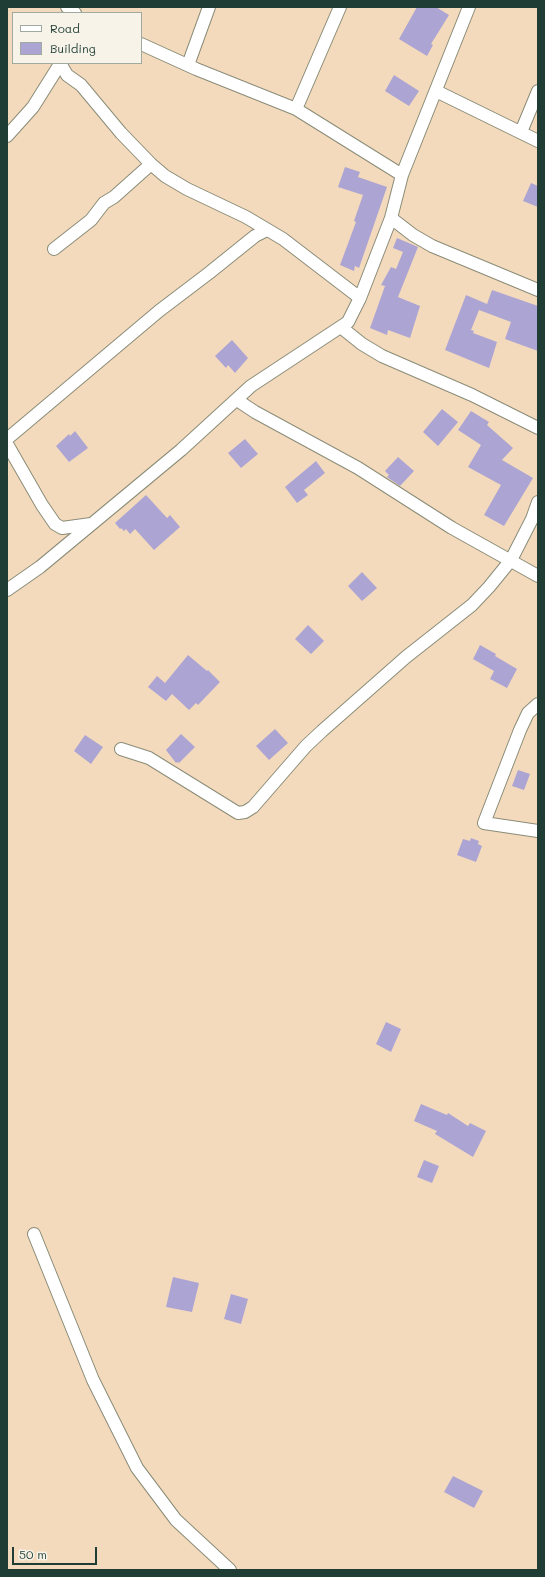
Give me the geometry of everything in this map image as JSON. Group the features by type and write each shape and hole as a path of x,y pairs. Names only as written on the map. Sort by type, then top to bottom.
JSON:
{"street":[{"path":"188,65 208,7"},
{"path":"296,109 340,7"},
{"path":"7,590 40,567 181,450 251,386 342,328 348,322 360,298 391,218 402,175 469,7"},
{"path":"142,44 296,109 402,175"},
{"path":"7,136 33,107 59,64"},
{"path":"61,64 67,75 81,85 121,133 151,164 175,182 226,206 282,239 360,298"},
{"path":"436,91 521,132 538,142"},
{"path":"521,132 538,91"},
{"path":"54,249 91,220 104,203 119,194 151,164"},
{"path":"391,218 413,235 432,246 538,290"},
{"path":"7,440 159,311 255,236 267,230"},
{"path":"342,328 362,344 382,356 472,395 538,428"},
{"path":"237,400 255,412 358,468 452,528 538,576"},
{"path":"7,444 42,505 55,524 62,528 92,524"},
{"path":"121,749 149,758 238,813 245,812 253,807 306,746 406,657 472,605 510,560 532,519 538,502"},
{"path":"537,706 528,714 520,730 484,823 538,831"},
{"path":"34,1234 93,1380 137,1468 176,1520 230,1570"}],"building":[{"path":"417,7 436,7 449,15 431,44 433,45 427,56 399,39"},
{"path":"394,75 419,91 409,106 385,91"},
{"path":"345,167 360,172 358,177 387,187 359,268 355,266 354,271 340,265 356,222 354,221 363,195 338,187"},
{"path":"531,183 538,186 538,207 523,201"},
{"path":"397,238 418,247 398,297 420,306 410,338 388,330 387,335 370,328 385,286 381,285 391,267 396,269 403,252 393,248"},
{"path":"492,290 538,306 538,351 505,339 511,322 479,310 471,330 474,331 473,333 497,342 489,368 445,350 466,295 487,304"},
{"path":"232,340 248,358 235,373 228,365 226,368 215,356"},
{"path":"442,409 458,422 438,446 423,432"},
{"path":"471,411 489,422 487,425 513,448 502,460 533,478 504,526 484,515 501,485 468,467 481,445 458,430"},
{"path":"75,431 88,448 69,462 56,446 69,434 70,436"},
{"path":"245,439 258,454 241,468 228,453"},
{"path":"398,457 414,471 400,486 387,477 389,475 385,471"},
{"path":"316,461 325,473 304,490 308,495 297,503 285,487"},
{"path":"146,495 167,518 170,515 180,527 154,550 135,529 130,534 126,529 124,531 121,528 120,529 115,523"},
{"path":"362,572 377,588 362,601 348,586"},
{"path":"308,625 324,641 311,654 295,639"},
{"path":"480,645 517,669 507,688 490,679 494,671 473,659"},
{"path":"188,655 207,671 208,670 220,682 198,705 196,703 189,710 172,694 166,701 148,687 157,676 165,683"},
{"path":"275,729 288,743 269,760 256,746"},
{"path":"181,734 195,747 179,763 176,763 166,750"},
{"path":"85,735 103,747 91,764 74,751"},
{"path":"518,770 530,774 524,790 512,786"},
{"path":"471,838 479,841 478,844 482,846 476,862 457,855 463,839 470,841"},
{"path":"386,1022 401,1029 391,1052 376,1044"},
{"path":"421,1104 447,1115 448,1113 468,1126 470,1123 486,1131 473,1157 435,1134 437,1131 414,1121"},
{"path":"424,1160 439,1166 432,1183 417,1177"},
{"path":"173,1277 199,1283 192,1312 166,1307"},
{"path":"231,1294 248,1299 241,1324 224,1319"},
{"path":"453,1476 483,1491 474,1508 444,1492"}]}
